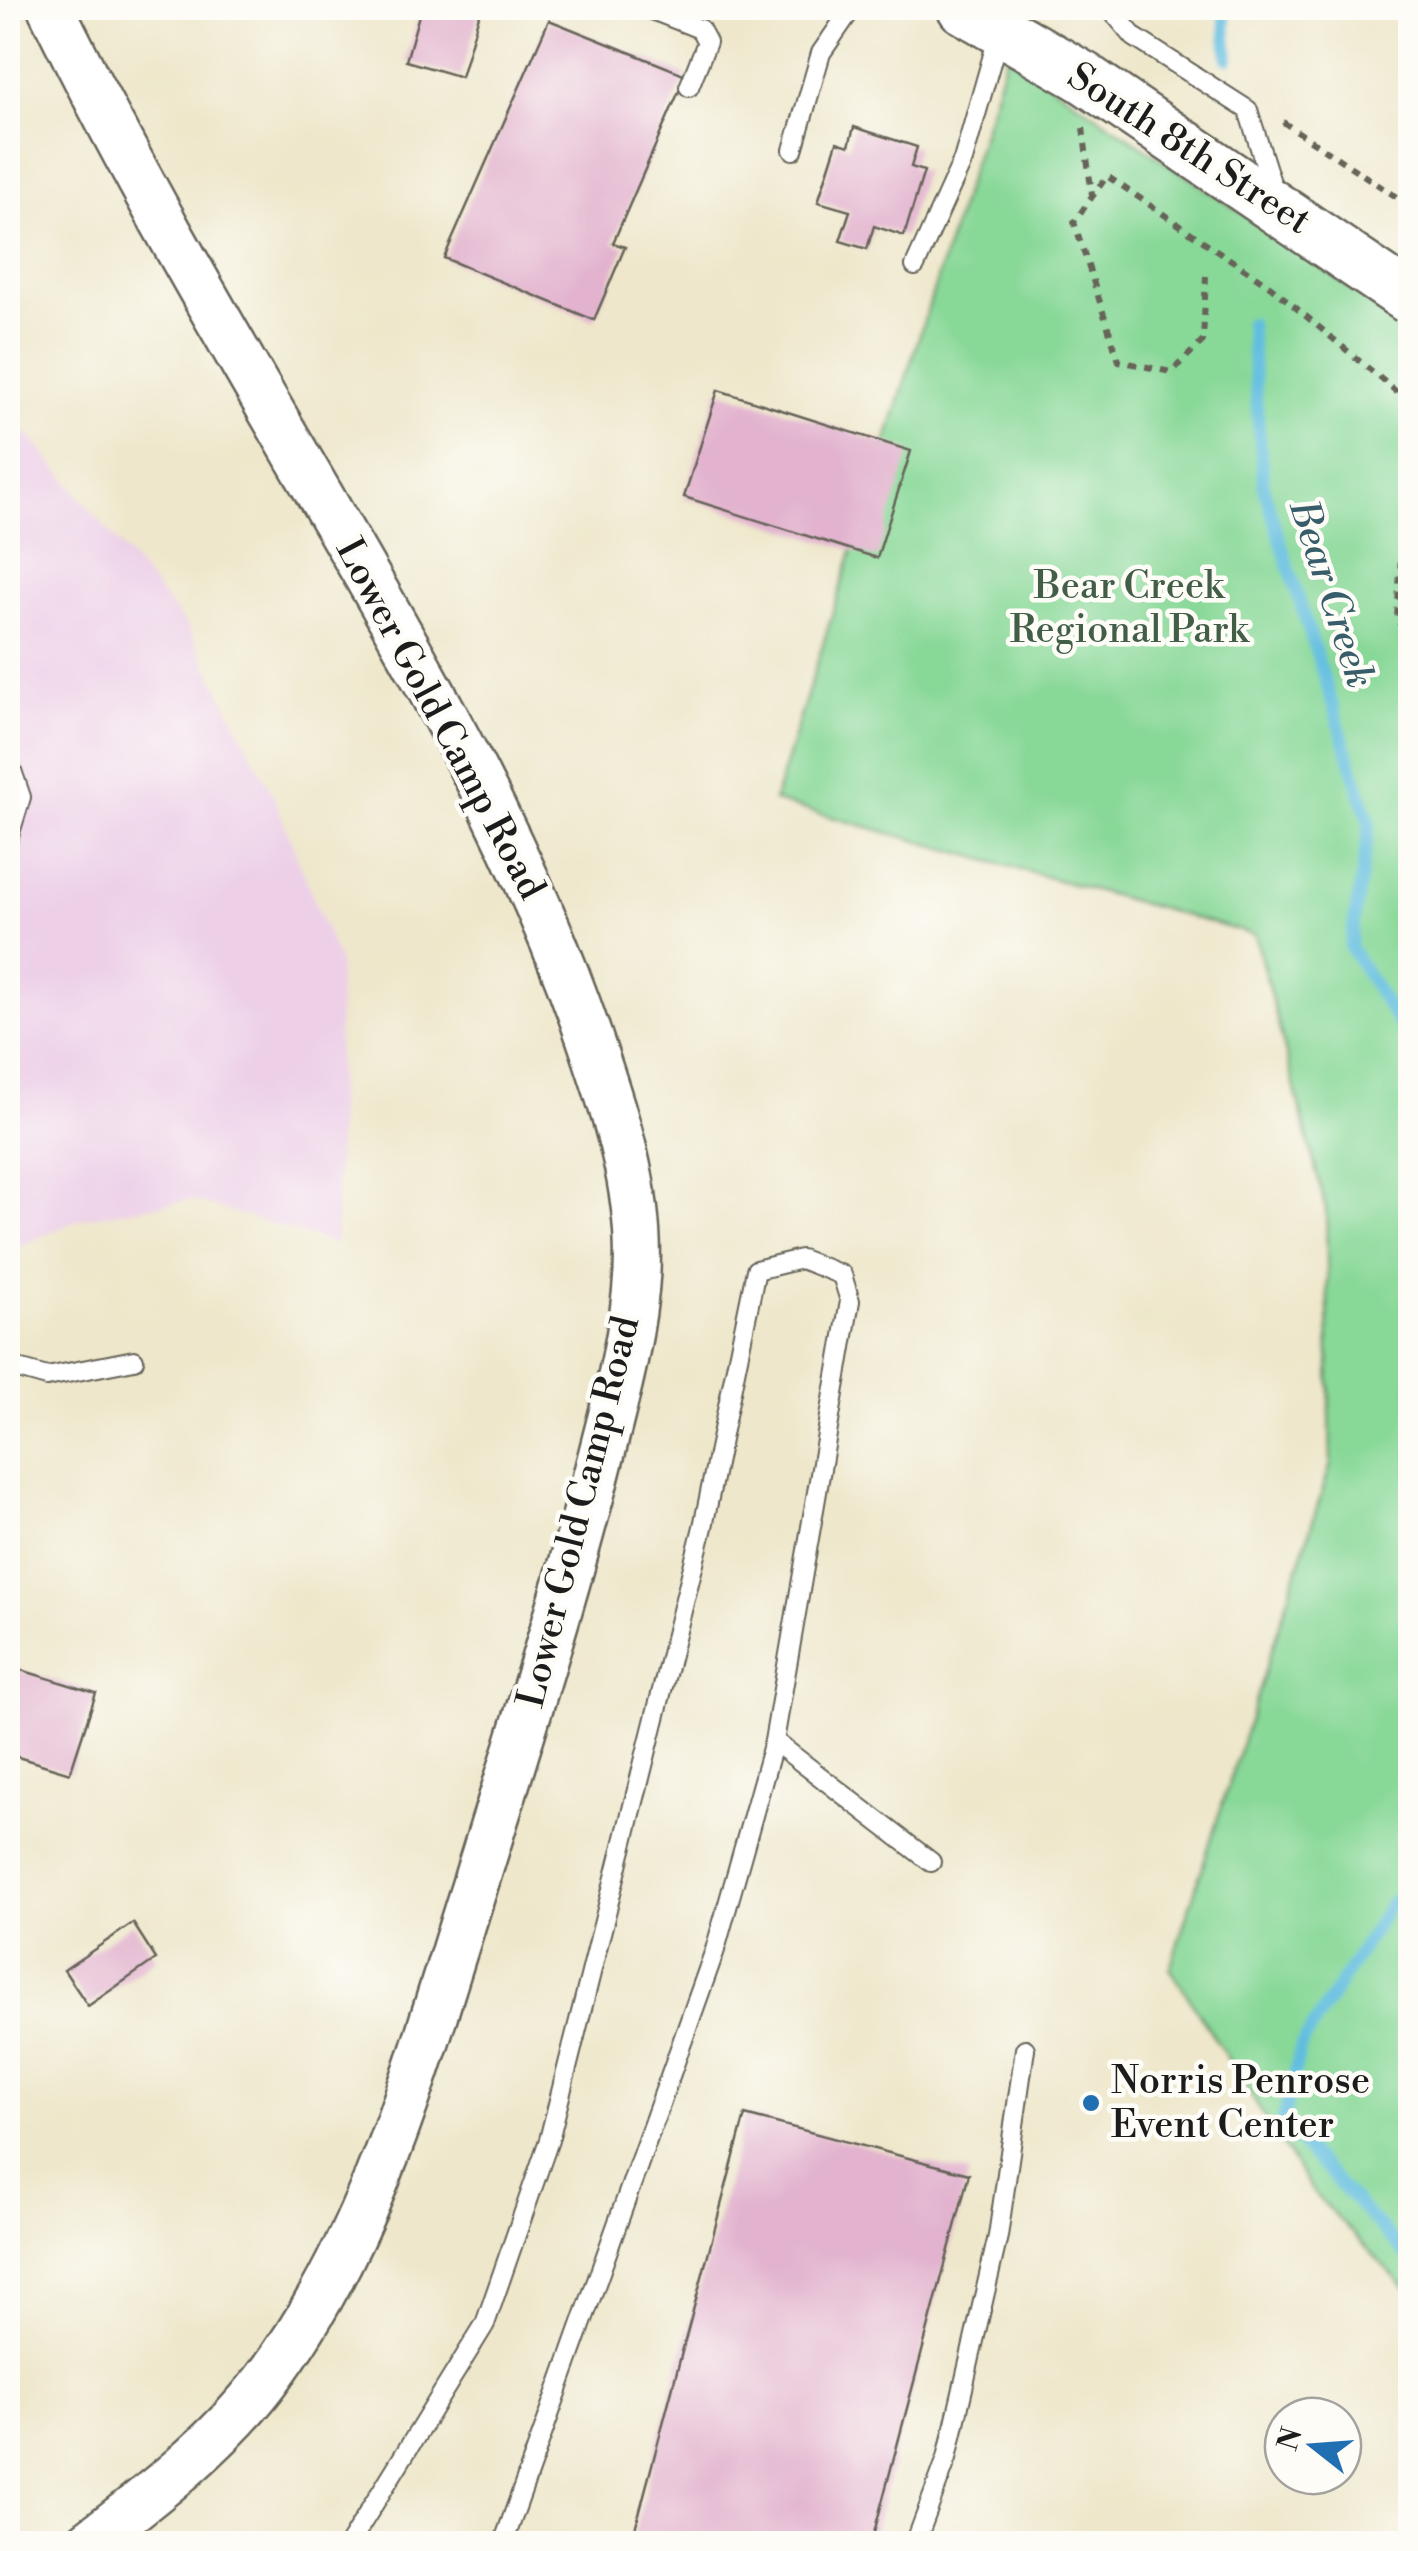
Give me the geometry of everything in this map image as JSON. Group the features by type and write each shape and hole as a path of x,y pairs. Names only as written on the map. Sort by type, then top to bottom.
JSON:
{"main road":[{"name":"South 8th Street","path":"982,18 1083,77 1410,299"}],"street":[{"name":"Lower Gold Camp Road","path":"50,8 157,212 408,648 490,799 559,949 616,1118 634,1200 637,1272 624,1362 556,1626 425,2042 348,2245 305,2325 262,2386 213,2440 156,2491 87,2544"}],"lane":[{"path":"647,8 700,29 707,42 689,87"},
{"path":"793,150 822,54 852,8"},
{"path":"1111,9 1134,36 1248,110 1278,207"},
{"path":"915,266 963,160 982,18"},
{"path":"8,759 21,797 8,839"},
{"path":"348,2544 485,2324 548,2140 703,1527 756,1270 801,1259 842,1274 850,1301 774,1741 715,1950 504,2544"},
{"path":"8,1366 47,1377 134,1360"},
{"path":"774,1741 931,1862"},
{"path":"916,2544 947,2458 998,2236 1024,2049"}],"path":[{"path":"1206,276 1203,342 1171,372 1120,361 1074,222 1107,176 1272,287 1410,403"},
{"path":"1410,416 1397,618 1410,646"}],"shaded area":[{"path":"8,427 29,435 187,626 273,795 339,963 336,1244 191,1200 83,1218 8,1251"}],"green space":[{"name":"Bear Creek Regional Park","path":"1007,55 1326,270 1410,336 1410,2293 1312,2191 1170,1968 1331,1464 1326,1209 1255,935 774,801"}],"building":[{"path":"421,8 481,8 461,77 406,61"},
{"path":"549,20 686,75 613,243 625,247 594,320 444,258"},
{"path":"854,127 917,147 911,167 924,171 904,236 874,226 867,249 840,241 850,211 818,202 837,142 849,146"},
{"path":"718,390 911,451 877,558 684,497"},
{"path":"8,1666 96,1693 70,1773 8,1754"},
{"path":"133,1923 156,1959 88,2006 64,1970"},
{"path":"745,2115 969,2174 871,2544 631,2544"}],"waterway":[{"name":"Bear Creek","path":"1224,8 1228,59"},
{"name":"Bear Creek","path":"1250,323 1264,489 1370,823 1350,947 1410,1042"},
{"name":"Bear Creek","path":"1410,1900 1391,1902 1301,2046 1282,2124 1410,2259"}],"place":[{"name":"Norris Penrose Event Center","path":"1091,2103"}]}
